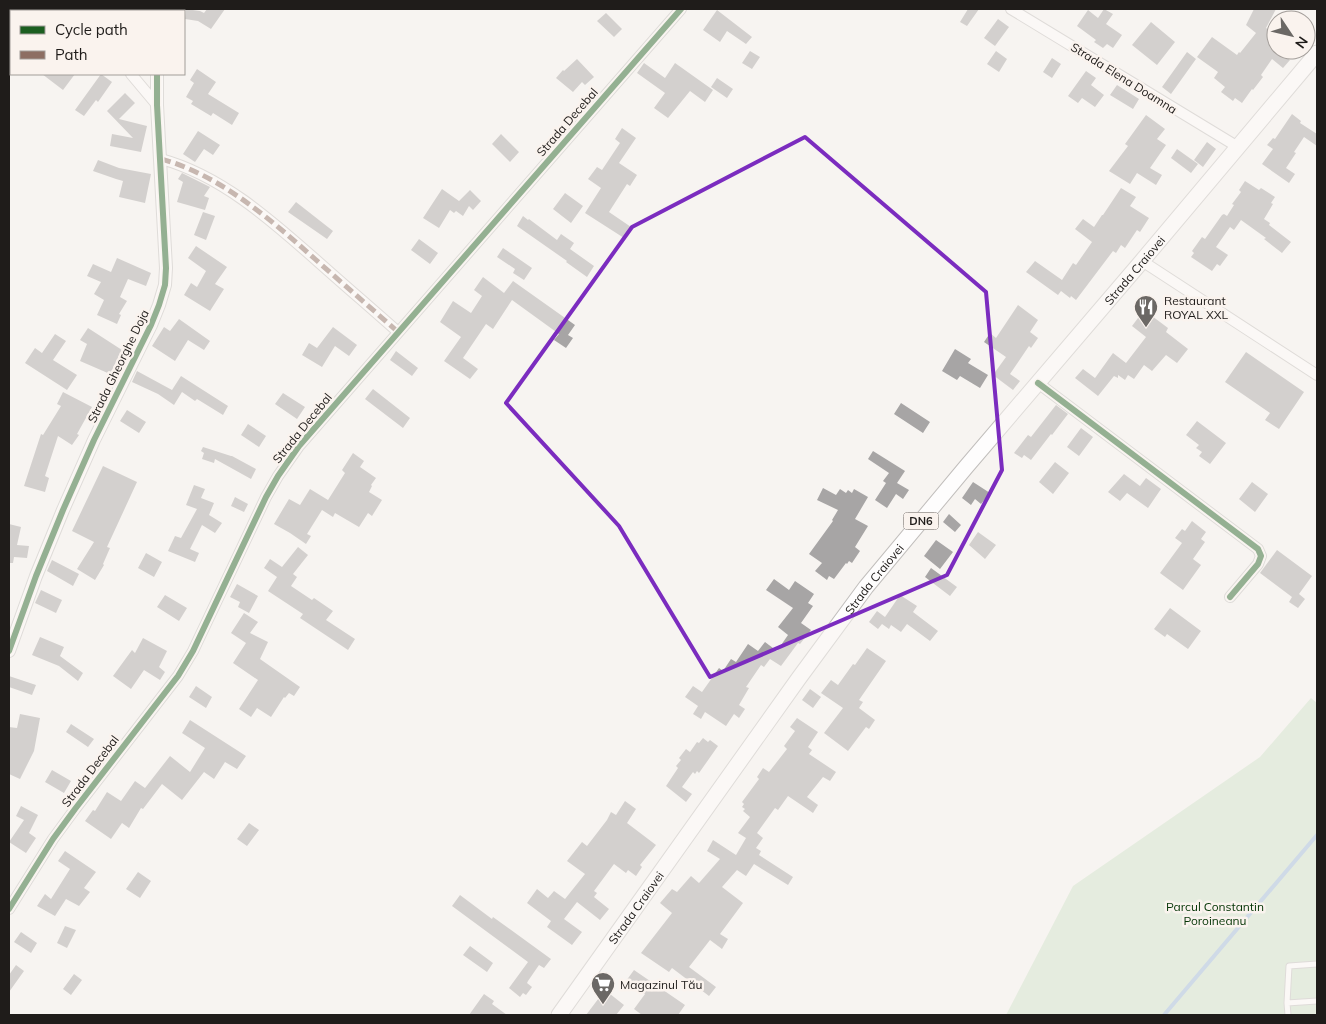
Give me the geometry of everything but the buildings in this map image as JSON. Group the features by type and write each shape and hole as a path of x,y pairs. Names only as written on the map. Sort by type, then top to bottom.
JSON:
{"main road":[{"name":"Strada Craiovei","path":"559,1015 866,587 1317,53"}],"street":[{"name":"Strada Decebal","path":"9,910 53,839 178,676 193,650 278,476 299,446 681,9"},
{"name":"Strada Elena Doamna","path":"1011,9 1238,148"},
{"path":"132,75 157,105"},
{"name":"Strada Gheorghe Doja","path":"9,651 33,584 63,510 94,440 151,325 165,285 166,268 157,75"},
{"path":"160,159 191,169 251,206 278,227 398,332"},
{"path":"1142,261 1317,375"},
{"path":"1038,383 1258,549 1261,556 1258,564 1230,597"}],"lane":[{"path":"1288,1015 1290,966 1317,964"},
{"path":"1287,1003 1317,1002"}],"highlighted area":[{"path":"805,137 986,292 1002,470 947,575 710,677 619,526 506,403 632,227"}],"green space":[{"name":"Parcul Constantin Poroineanu","path":"1311,698 1317,703 1317,1015 1006,1015 1073,886 1260,757"}],"waterway":[{"path":"1164,1015 1317,835"}],"marked path":[{"path":"161,159 183,166 204,176 243,200 280,229 398,332"}],"cycle path":[{"path":"9,909 53,839 178,676 193,651 266,497 299,446 681,9"},
{"path":"9,651 36,576 63,510 94,440 151,325 165,285 166,268 157,75"},
{"path":"1038,383 1258,549 1261,556 1258,564 1230,597"}],"place":[{"name":"Restaurant ROYAL XXL","path":"1146,328"},
{"name":"Magazinul Tău","path":"603,1005"}]}
